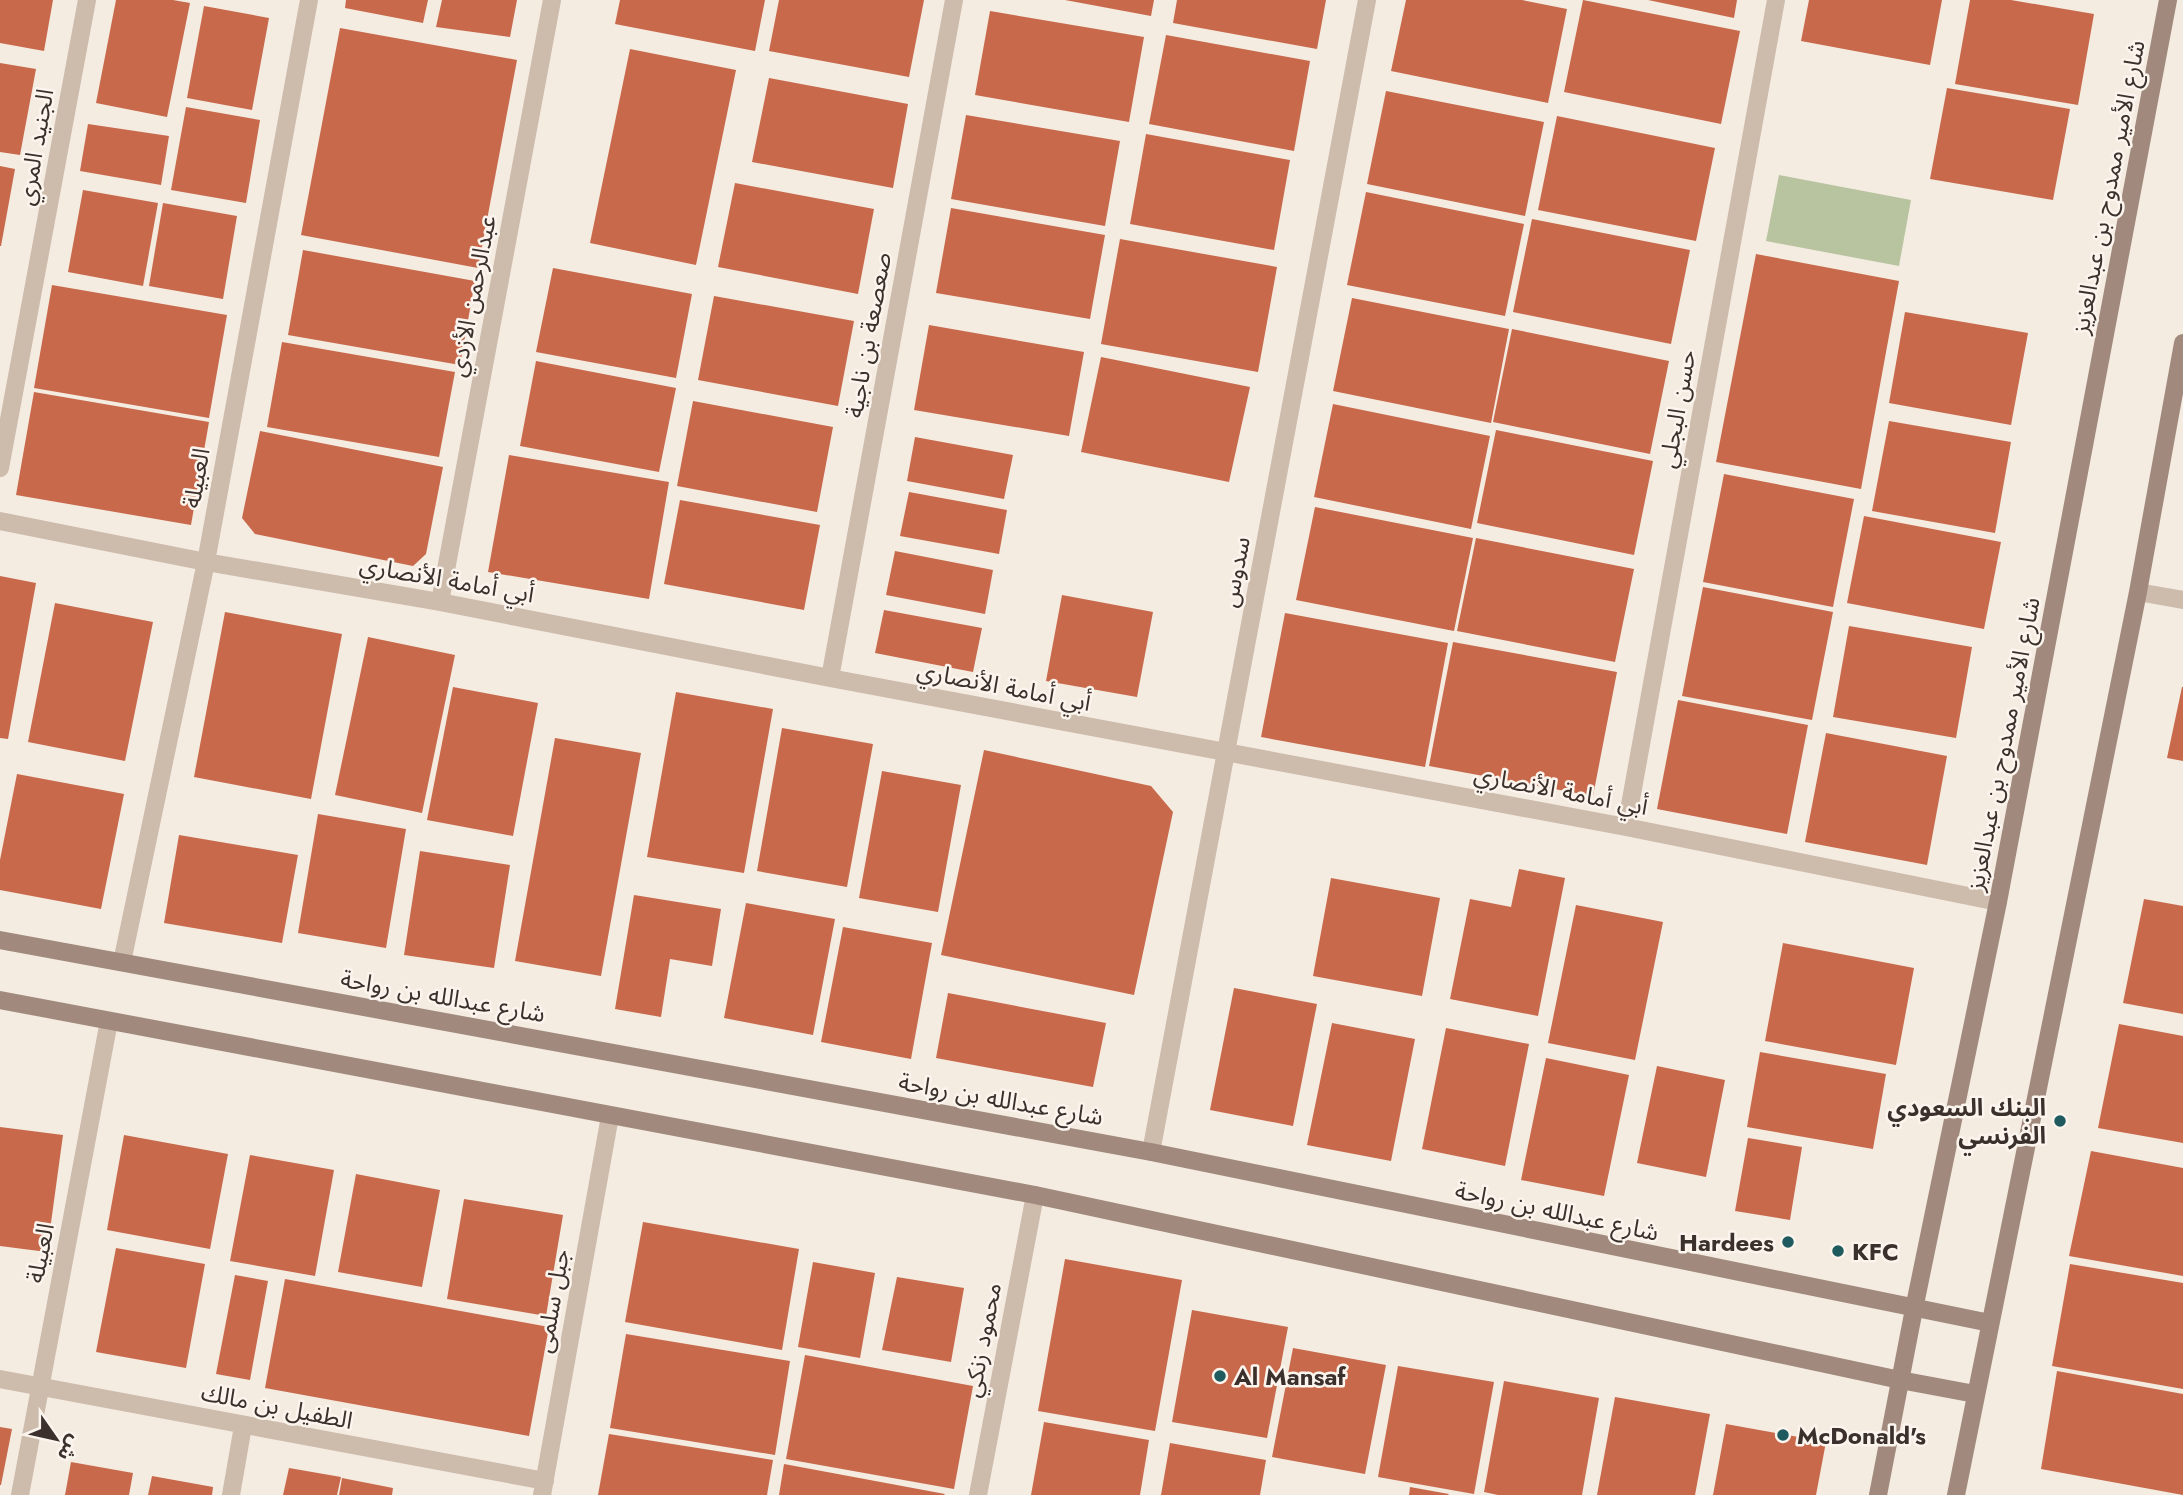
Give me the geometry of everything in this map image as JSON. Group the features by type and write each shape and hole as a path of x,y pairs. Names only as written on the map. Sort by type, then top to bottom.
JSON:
{"street":[{"name":"الجنيد المري","path":"0,468 87,0"},
{"name":"العبيلة","path":"122,962 206,562 309,0"},
{"name":"عبدالرحمن الأزدي","path":"440,602 552,0"},
{"name":"صعصعة بن ناجية","path":"830,678 954,0"},
{"name":"سدوس","path":"1151,1152 1367,0"},
{"name":"حسن البجلي","path":"1626,827 1776,0"},
{"name":"شارع الأمير ممدوح بن عبدالعزيز","path":"1878,1495 1913,1309 1998,902 2168,0"},
{"path":"1956,1495 2138,592 2183,343"},
{"name":"أبي أمامة الأنصاري","path":"0,521 206,562 440,602 1626,827 1998,902"},
{"path":"2138,592 2183,600"},
{"name":"شارع عبدالله بن رواحة","path":"0,940 1151,1152 1990,1323"},
{"path":"0,1000 1035,1195 1976,1394"},
{"name":"العبيلة","path":"20,1495 109,1021"},
{"name":"جبل سلمى","path":"544,1488 610,1116"},
{"name":"محمود زنكي","path":"978,1495 1035,1195"},
{"name":"الطفيل بن مالك","path":"0,1379 41,1385 544,1488"},
{"path":"231,1495 243,1426"}],"green space":[{"path":"1779,175 1911,200 1899,266 1766,241"}],"building":[{"path":"0,0 53,0 44,51 0,43"},
{"path":"116,0 173,0 190,3 167,117 96,103"},
{"path":"346,0 428,0 423,23 345,8"},
{"path":"442,0 517,0 510,37 436,27"},
{"path":"620,0 765,0 755,51 615,24"},
{"path":"779,0 924,0 909,77 769,51"},
{"path":"1065,0 1154,0 1151,16"},
{"path":"1177,0 1326,0 1317,49 1173,23"},
{"path":"1406,0 1522,0 1567,9 1548,103 1391,71"},
{"path":"1583,0 1740,31 1721,124 1564,92"},
{"path":"1648,0 1737,0 1734,18"},
{"path":"1809,0 1942,0 1930,65 1801,41"},
{"path":"1970,0 2011,0 2094,14 2078,105 1955,84"},
{"path":"204,6 269,18 252,110 187,98"},
{"path":"990,11 1144,37 1129,122 975,95"},
{"path":"340,28 517,60 478,268 301,235"},
{"path":"1166,35 1310,61 1294,151 1149,124"},
{"path":"630,49 736,70 696,265 590,243"},
{"path":"0,63 36,69 20,155 0,152"},
{"path":"769,78 908,104 893,188 752,162"},
{"path":"1947,88 2070,109 2053,200 1930,179"},
{"path":"1386,91 1544,122 1525,216 1367,184"},
{"path":"186,107 260,120 246,203 171,190"},
{"path":"966,115 1120,141 1105,226 951,199"},
{"path":"1557,116 1715,148 1696,241 1538,210"},
{"path":"88,124 169,136 161,185 80,171"},
{"path":"1146,134 1290,160 1274,250 1130,224"},
{"path":"0,166 15,169 1,246 0,246"},
{"path":"735,183 874,209 858,294 718,267"},
{"path":"83,190 158,203 143,286 68,272"},
{"path":"1366,192 1524,224 1505,316 1347,285"},
{"path":"163,203 237,216 223,299 149,286"},
{"path":"951,208 1105,235 1090,319 936,293"},
{"path":"1532,219 1690,250 1671,344 1513,312"},
{"path":"1120,239 1277,267 1258,372 1101,344"},
{"path":"303,250 475,281 460,365 288,335"},
{"path":"1756,254 1899,281 1861,489 1716,462"},
{"path":"553,268 692,294 676,378 536,352"},
{"path":"52,285 227,315 209,418 34,388"},
{"path":"714,296 854,321 838,406 698,380"},
{"path":"1352,298 1509,329 1491,423 1333,391"},
{"path":"1905,312 2028,333 2011,425 1889,403"},
{"path":"929,325 1084,352 1069,436 914,410"},
{"path":"1512,329 1669,361 1650,454 1493,422"},
{"path":"282,342 455,372 439,457 267,427"},
{"path":"1101,357 1250,387 1229,482 1081,452"},
{"path":"536,361 676,388 659,472 520,446"},
{"path":"34,392 209,422 191,525 16,495"},
{"path":"693,401 833,427 817,512 677,486"},
{"path":"1333,404 1490,436 1471,529 1314,497"},
{"path":"1889,421 2011,442 1995,533 1872,511"},
{"path":"1496,430 1653,461 1634,555 1477,523"},
{"path":"260,431 443,467 426,554 413,566 255,534 242,518"},
{"path":"915,437 1013,455 1004,499 907,481"},
{"path":"509,455 669,482 649,599 488,572"},
{"path":"1724,474 1854,499 1833,607 1703,582"},
{"path":"909,492 1007,510 999,554 900,536"},
{"path":"680,500 820,525 804,610 664,584"},
{"path":"1315,507 1473,538 1454,631 1296,600"},
{"path":"1864,516 2001,542 1984,629 1847,603"},
{"path":"1476,538 1634,569 1615,662 1457,631"},
{"path":"895,551 993,570 985,614 886,595"},
{"path":"0,576 36,583 8,739 0,738"},
{"path":"1703,587 1833,612 1812,720 1682,696"},
{"path":"1062,595 1153,612 1137,697 1046,681"},
{"path":"55,603 153,622 125,761 28,742"},
{"path":"884,610 982,628 973,672 875,653"},
{"path":"225,612 342,634 311,799 194,777"},
{"path":"1285,613 1448,643 1425,767 1261,737"},
{"path":"1849,626 1972,647 1956,738 1833,717"},
{"path":"368,637 455,655 422,813 335,795"},
{"path":"1453,642 1617,672 1593,796 1429,766"},
{"path":"453,687 538,703 513,836 427,820"},
{"path":"2183,687 2183,761 2167,758"},
{"path":"676,692 773,709 744,873 647,857"},
{"path":"1678,700 1808,725 1787,834 1657,809"},
{"path":"782,728 873,744 847,887 757,871"},
{"path":"1826,733 1947,756 1927,865 1805,842"},
{"path":"555,738 641,753 601,976 515,961"},
{"path":"984,750 1151,786 1173,812 1134,995 941,955"},
{"path":"882,771 961,785 938,912 859,898"},
{"path":"17,774 124,794 101,909 0,890 0,860"},
{"path":"318,814 406,829 386,948 298,933"},
{"path":"179,835 298,855 282,943 164,923"},
{"path":"420,851 510,865 494,968 404,955"},
{"path":"1519,869 1565,878 1538,1016 1450,999 1470,899 1511,907"},
{"path":"1331,878 1440,898 1422,996 1313,976"},
{"path":"634,895 721,909 712,966 670,959 661,1017 615,1009"},
{"path":"2144,899 2183,906 2183,1014 2123,1003"},
{"path":"746,903 835,919 813,1035 724,1018"},
{"path":"1576,905 1663,922 1635,1060 1548,1043"},
{"path":"843,927 932,943 911,1059 821,1042"},
{"path":"1783,943 1914,968 1896,1065 1765,1041"},
{"path":"1234,988 1317,1004 1293,1126 1210,1110"},
{"path":"948,993 1106,1023 1093,1087 936,1058"},
{"path":"1332,1023 1415,1039 1391,1161 1307,1145"},
{"path":"2119,1024 2183,1036 2183,1143 2098,1128"},
{"path":"1446,1028 1529,1044 1505,1166 1422,1149"},
{"path":"1760,1052 1886,1074 1873,1149 1747,1127"},
{"path":"1546,1058 1629,1075 1604,1196 1521,1180"},
{"path":"1657,1066 1725,1080 1706,1177 1637,1163"},
{"path":"0,1127 63,1135 47,1252 0,1246"},
{"path":"124,1135 228,1154 210,1249 107,1230"},
{"path":"1748,1138 1802,1147 1790,1220 1735,1211"},
{"path":"2091,1151 2183,1168 2183,1276 2069,1256"},
{"path":"250,1155 334,1170 315,1276 230,1261"},
{"path":"356,1174 440,1190 422,1287 338,1272"},
{"path":"464,1199 563,1215 546,1316 447,1299"},
{"path":"643,1222 799,1249 782,1350 625,1322"},
{"path":"116,1248 205,1264 186,1368 96,1352"},
{"path":"1065,1259 1182,1280 1155,1431 1038,1411"},
{"path":"813,1262 875,1273 860,1358 798,1347"},
{"path":"2070,1264 2183,1283 2183,1389 2052,1366"},
{"path":"235,1275 268,1281 250,1380 216,1374"},
{"path":"897,1277 964,1288 951,1362 882,1350"},
{"path":"285,1279 549,1327 529,1436 265,1388"},
{"path":"1192,1310 1288,1327 1267,1438 1172,1422"},
{"path":"626,1334 790,1361 775,1455 610,1428"},
{"path":"1293,1348 1386,1365 1365,1474 1272,1457"},
{"path":"805,1355 973,1386 954,1489 786,1459"},
{"path":"1398,1366 1494,1382 1474,1494 1378,1477"},
{"path":"2057,1371 2183,1394 2183,1495 2041,1469"},
{"path":"1504,1381 1599,1398 1582,1495 1498,1495 1484,1492"},
{"path":"1615,1397 1710,1414 1695,1495 1597,1495"},
{"path":"1044,1422 1149,1440 1140,1495 1031,1495"},
{"path":"1726,1424 1826,1442 1816,1495 1713,1495"},
{"path":"0,1427 12,1429 1,1485 0,1485"},
{"path":"609,1434 773,1460 767,1495 598,1495"},
{"path":"1170,1443 1266,1460 1260,1495 1161,1495"},
{"path":"71,1462 133,1473 129,1495 65,1495"},
{"path":"784,1464 945,1494 779,1495"},
{"path":"289,1468 341,1477 337,1495 283,1495"},
{"path":"152,1476 213,1487 212,1495 148,1495"},
{"path":"342,1478 393,1488 392,1495 339,1495"},
{"path":"1410,1487 1449,1494 1409,1495"}],"place":[{"name":"البنك السعودي الفرنسي","path":"2060,1121"},
{"name":"Hardees","path":"1788,1242"},
{"name":"KFC","path":"1838,1251"},
{"name":"Al Mansaf","path":"1220,1376"},
{"name":"McDonald's","path":"1783,1435"}]}
